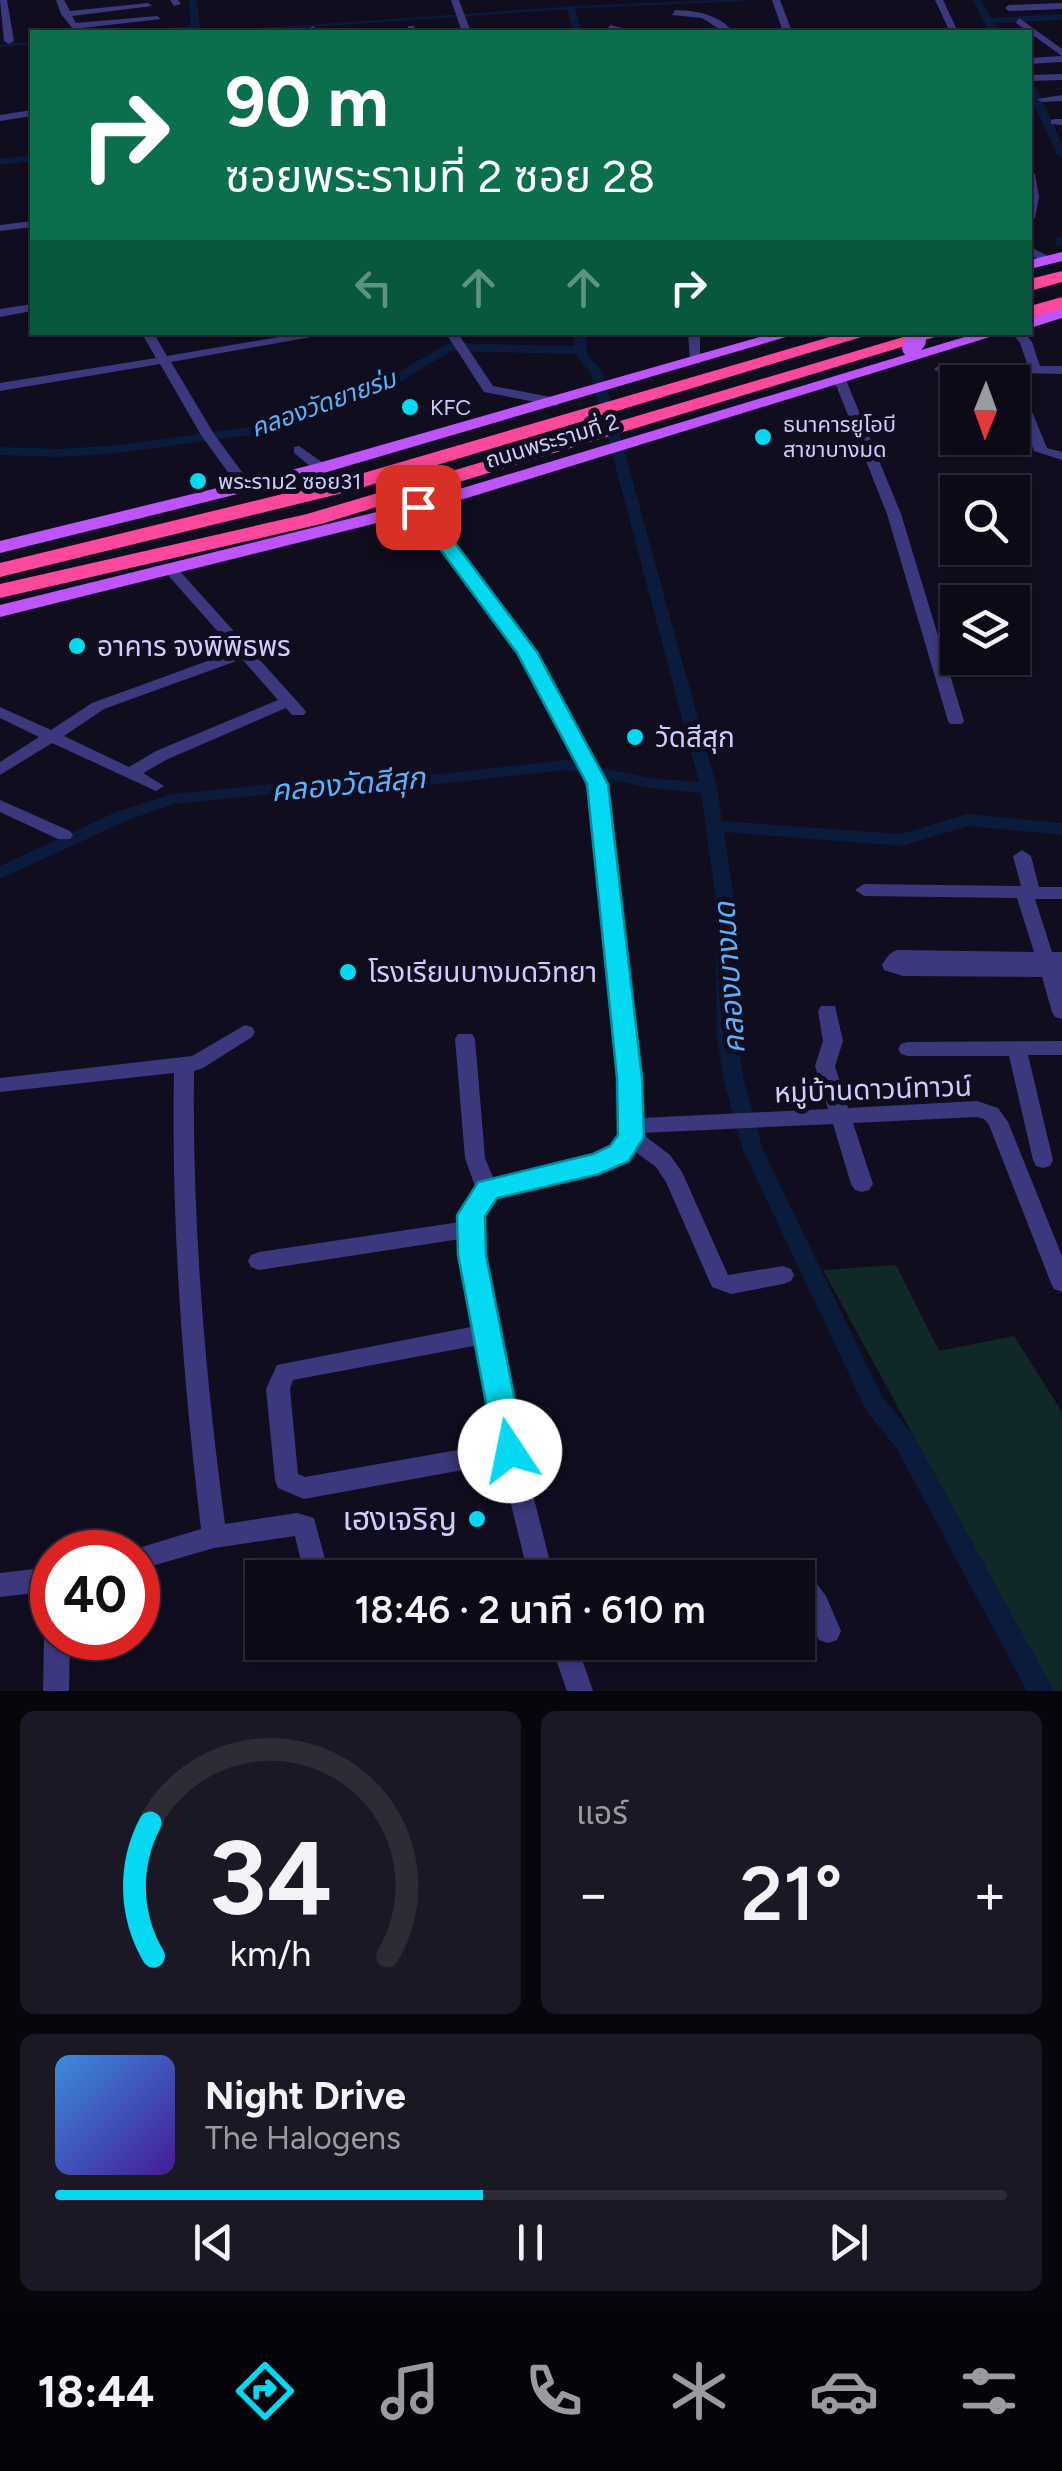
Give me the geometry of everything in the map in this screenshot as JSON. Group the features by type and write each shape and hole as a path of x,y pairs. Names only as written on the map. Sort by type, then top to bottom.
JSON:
{"highway":[{"path":"1032,268 1059,265"},
{"path":"1032,283 1059,265"},
{"path":"1032,297 1062,288"},
{"path":"1032,308 1062,300"},
{"name":"ถนนพระรามที่ 2","path":"0,567 341,483 438,455 575,403 846,335"},
{"path":"0,567 343,486 860,335"},
{"path":"0,588 334,502 913,338 938,335"},
{"name":"ถนนพระรามที่ 2","path":"0,588 313,518 939,351"}],"main road":[{"path":"1032,322 1062,314"},
{"name":"ถนนพระรามที่ 2","path":"618,392 696,362 786,335"},
{"path":"618,392 807,335"},
{"name":"ถนนพระรามที่ 2","path":"641,431 840,380 990,335"},
{"path":"583,448 913,338"},
{"path":"516,414 575,403"},
{"name":"ถนนพระรามที่ 2","path":"0,548 246,488 516,414 575,403"},
{"name":"ถนนพระรามที่ 2","path":"0,611 418,507 583,448"}],"street":[{"path":"76,0 61,1 73,26 157,19"},
{"path":"457,0 467,30"},
{"path":"776,0 787,30"},
{"path":"938,0 953,30"},
{"path":"2,3 9,41"},
{"path":"1006,4 1062,6"},
{"path":"1006,4 1031,30"},
{"path":"65,14 148,6"},
{"path":"675,12 708,15 726,30"},
{"path":"610,28 619,30"},
{"path":"1032,31 1062,56"},
{"path":"1032,61 1062,56"},
{"path":"1032,78 1062,77"},
{"path":"1042,99 1062,98"},
{"path":"0,118 30,113"},
{"path":"0,228 30,224"},
{"path":"1032,251 1059,265"},
{"path":"0,313 30,308"},
{"path":"148,335 210,438 246,488"},
{"path":"215,335 224,350"},
{"path":"0,387 311,335"},
{"path":"694,335 696,362"},
{"path":"1020,335 1026,342 1034,369"},
{"path":"455,340 489,390 575,403"},
{"path":"1030,369 1062,370"},
{"path":"840,380 894,514 956,721"},
{"path":"1030,432 1041,451 1062,456"},
{"path":"298,450 320,468"},
{"path":"418,507 527,652 598,784 632,1131 619,1154 599,1163 488,1190 473,1209 469,1229 510,1451 537,1560"},
{"path":"131,773 162,754 293,707 172,570"},
{"path":"0,770 48,735 98,706 246,652"},
{"path":"0,712 156,786"},
{"path":"0,806 64,835"},
{"path":"1022,856 1027,892 1054,964 1062,1012"},
{"path":"864,890 1062,893"},
{"path":"897,958 1054,964 896,969 891,964 897,958"},
{"path":"828,1011 833,1041 825,1056 825,1066 862,1184"},
{"path":"0,1085 184,1066 206,1059 245,1032"},
{"path":"465,1039 475,1158 488,1190"},
{"path":"908,1049 1062,1048"},
{"path":"1018,1049 1044,1160"},
{"path":"184,1066 182,1229 191,1355 214,1538"},
{"name":"หมู่บ้านดาวน์ทาวน์","path":"632,1131 977,1109 990,1113 998,1122 1053,1242 1062,1283"},
{"path":"632,1131 675,1178 720,1281 731,1285 783,1275"},
{"path":"259,1261 469,1229"},
{"path":"486,1334 285,1372 278,1389 286,1480 304,1488 510,1451"},
{"path":"160,1552 214,1538 305,1526 314,1560"},
{"path":"0,1585 30,1582"},
{"path":"815,1601 828,1631"},
{"path":"56,1660 56,1691"},
{"path":"569,1660 580,1691"}],"green space":[{"path":"896,1265 939,1351 1014,1336 1062,1412 1062,1691 1053,1691 823,1270"}],"waterway":[{"name":"คลองบางมด","path":"193,0 196,30"},
{"path":"251,30 744,0"},
{"path":"977,0 988,21"},
{"name":"คลองบางมด","path":"571,9 577,30"},
{"path":"988,21 1062,17"},
{"path":"988,21 992,28"},
{"path":"159,30 195,27"},
{"path":"0,46 30,43"},
{"path":"1032,90 1062,154"},
{"path":"0,162 30,158"},
{"path":"1060,243 1062,239"},
{"name":"คลองบางมด","path":"580,335 581,355 597,373 709,788"},
{"name":"คลองวัดยายร่ม","path":"0,451 120,449 249,431 302,416 399,377 449,347 580,350"},
{"name":"คลองวัดสีสุก","path":"0,873 122,816 172,799 303,786 367,787 566,765 650,783 709,788"},
{"name":"คลองบางมด","path":"709,788 724,893 727,1039 753,1150 874,1403 905,1442 1041,1691"},
{"path":"716,826 902,840 967,820 1062,829"}],"place":[{"name":"KFC","path":"410,407"},
{"name":"ธนาคารยูโอบี สาขาบางมด","path":"763,437"},
{"name":"พระราม2 ซอย31","path":"198,481"},
{"name":"อาคาร จงพิพิธพร","path":"77,646"},
{"name":"วัดสีสุก","path":"635,737"},
{"name":"โรงเรียนบางมดวิทยา","path":"348,972"},
{"name":"เฮงเจริญ","path":"477,1519"}],"route":[{"path":"418,507 527,652 598,784 630,1078 631,1137 619,1154 599,1163 508,1182 488,1190 471,1215 472,1255 510,1451"}]}
